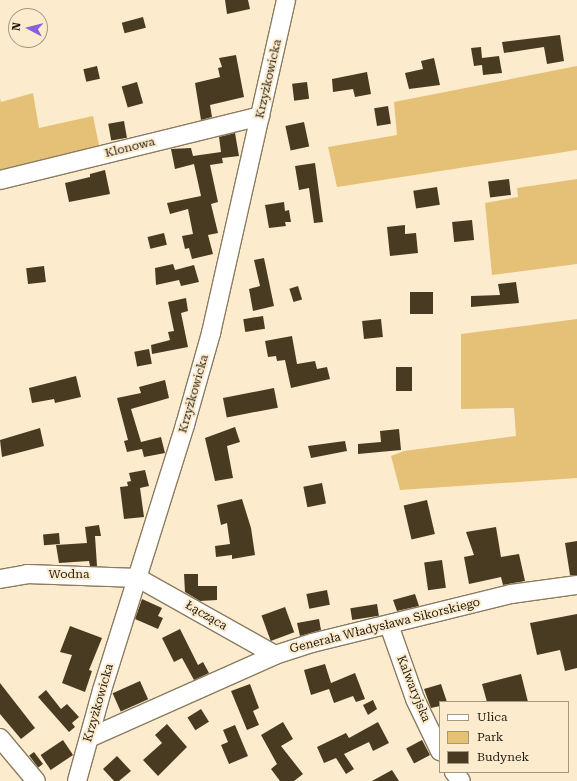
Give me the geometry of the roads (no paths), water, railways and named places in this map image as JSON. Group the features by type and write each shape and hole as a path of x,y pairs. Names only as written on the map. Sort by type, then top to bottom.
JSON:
{"street":[{"name":"Krzyżkowicka","path":"77,781 186,425 211,332 286,0"},
{"name":"Klonowa","path":"0,180 260,116"},
{"name":"Wodna","path":"0,579 27,574 138,578"},
{"name":"Łącząca","path":"138,578 275,655"},
{"name":"Generała Władysława Sikorskiego","path":"89,738 275,655 312,643 511,594 577,585"},
{"name":"Kalwaryjska","path":"389,625 415,699 439,749"},
{"path":"0,738 36,781"},
{"path":"455,773 461,781"}]}
